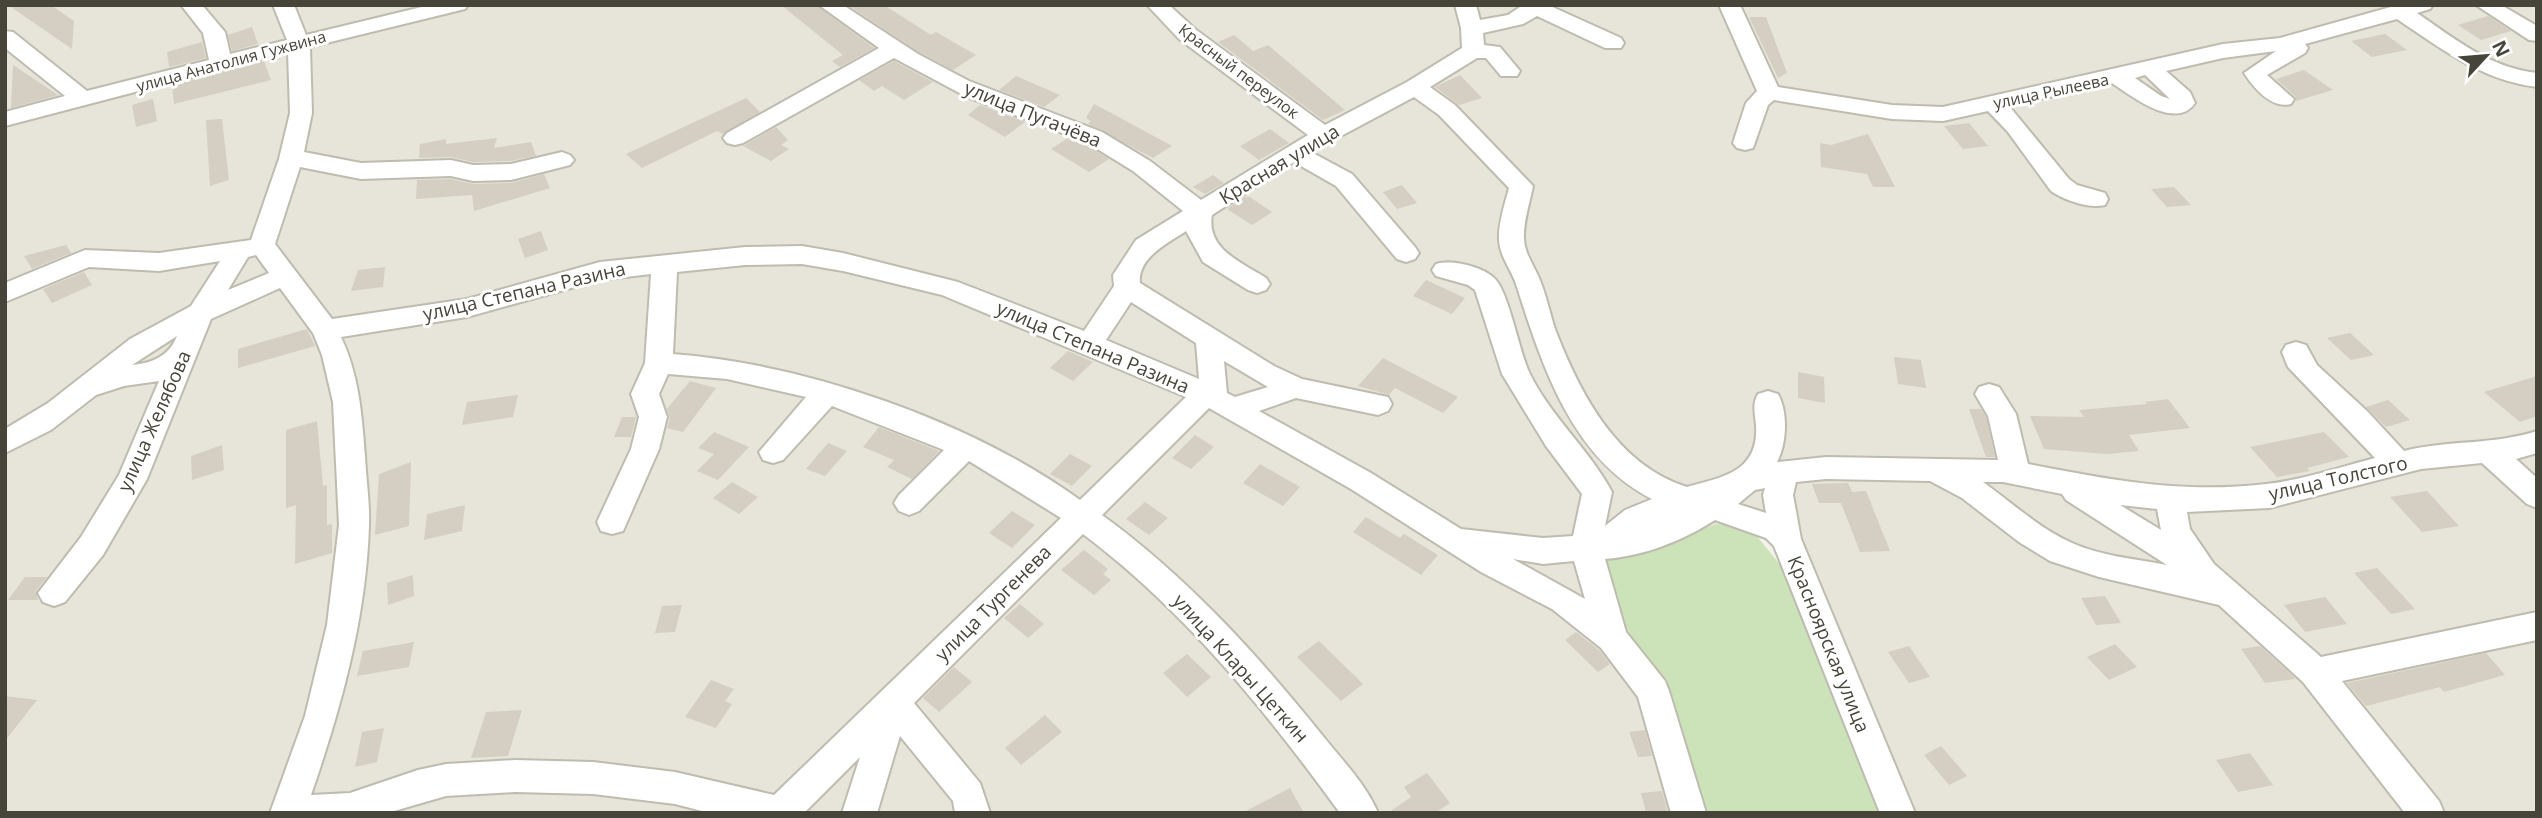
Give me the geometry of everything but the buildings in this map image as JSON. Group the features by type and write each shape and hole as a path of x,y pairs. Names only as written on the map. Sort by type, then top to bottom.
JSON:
{"street":[{"path":"191,5 214,32 221,64"},
{"path":"283,5 299,43"},
{"name":"улица Анатолия Гужвина","path":"5,119 458,5"},
{"name":"улица Пугачёва","path":"829,5 893,49 963,87 1076,128 1116,148 1153,173 1200,212"},
{"name":"Красный переулок","path":"1157,5 1187,34 1324,135"},
{"path":"1729,5 1769,92 1757,103 1745,143"},
{"name":"улица Рылеева","path":"1769,92 1918,115 1943,114 2119,77 2223,51 2281,44 2423,5"},
{"path":"2486,5 2537,35"},
{"path":"1486,43 1512,20 1535,6 1613,43"},
{"path":"2400,11 2491,68 2509,76 2537,80"},
{"path":"2283,99 2261,82 2255,73 2322,32"},
{"path":"5,37 84,100"},
{"name":"улица Желябова","path":"54,593 92,545 132,479 200,314 251,247 291,159 301,113 299,43"},
{"name":"Красная улица","path":"1090,344 1126,287 1126,275 1144,246 1293,152 1415,87 1486,43"},
{"path":"735,138 893,49"},
{"path":"2119,77 2153,101 2176,107 2184,103 2182,97 2151,69"},
{"path":"1415,87 1447,110 1521,186 1511,238 1516,260 1528,281 1558,370 1574,401 1621,465 1639,479 1662,491 1777,529 1786,539"},
{"path":"1993,103 2016,127 2060,185 2068,191 2096,199"},
{"path":"1293,152 1344,180 1406,253"},
{"path":"291,159 311,160 361,171 452,168 473,173 511,172 562,160"},
{"path":"1200,212 1196,229 1212,256 1257,284"},
{"path":"5,293 85,259 159,262 251,247 285,276 325,330 336,355 347,402 354,525 343,625 321,716 287,813"},
{"name":"улица Степана Разина","path":"325,330 472,321 600,271 745,256 802,255 843,262 949,288 1090,344 1217,401 1361,481 1492,563 1563,600 1612,638 1653,691 1689,813"},
{"path":"612,522 645,449 653,417 645,394 659,363 665,263"},
{"path":"1446,271 1477,278 1487,286 1516,374 1556,438 1597,492 1590,548 1612,638"},
{"name":"улица Желябова","path":"5,442 40,422 140,346 200,314 285,276"},
{"path":"1126,287 1264,373 1296,388 1378,404"},
{"path":"1209,339 1217,401 1296,388"},
{"path":"2297,352 2298,360 2307,372 2358,420 2399,464"},
{"path":"79,391 114,378 152,373 183,357"},
{"name":"улица Клары Цеткин","path":"659,363 727,369 784,381 869,407 966,446 1001,464 1080,516 1177,596 1253,675 1317,751 1361,813"},
{"path":"773,452 826,394"},
{"path":"1989,394 2001,414 2016,473"},
{"name":"улица Тургенева","path":"296,813 350,808 446,779 515,776 593,778 674,788 779,813 894,703 1080,516 1217,401"},
{"path":"1451,538 1543,551 1627,545 1679,526 1700,502 1745,481 1761,465 1770,445 1768,401"},
{"name":"улица Толстого","path":"1745,481 1784,472 1826,468 2016,473 2124,495 2190,501 2269,496 2421,458 2520,449 2537,442"},
{"path":"909,503 966,446"},
{"path":"2488,451 2537,496"},
{"name":"улица Толстого","path":"1931,470 1971,488 2018,526 2061,552 2212,591 2236,601"},
{"name":"Красноярская улица","path":"1784,472 1779,495 1786,539 1898,813"},
{"name":"улица Толстого","path":"2056,480 2208,576 2236,601 2315,672 2427,813"},
{"path":"2175,500 2169,513 2174,529 2208,576"},
{"path":"2315,672 2537,626"},
{"path":"859,813 894,703"},
{"path":"894,703 968,794 973,813"}],"shaded area":[{"path":"5,5 2537,5 2537,813 1916,813 1864,710 1833,627 1758,528 1641,654 1705,813 5,813"}],"green space":[{"path":"1729,521 1748,525 1798,587 1889,813 1705,813 1641,654 1616,608 1601,557"}]}
